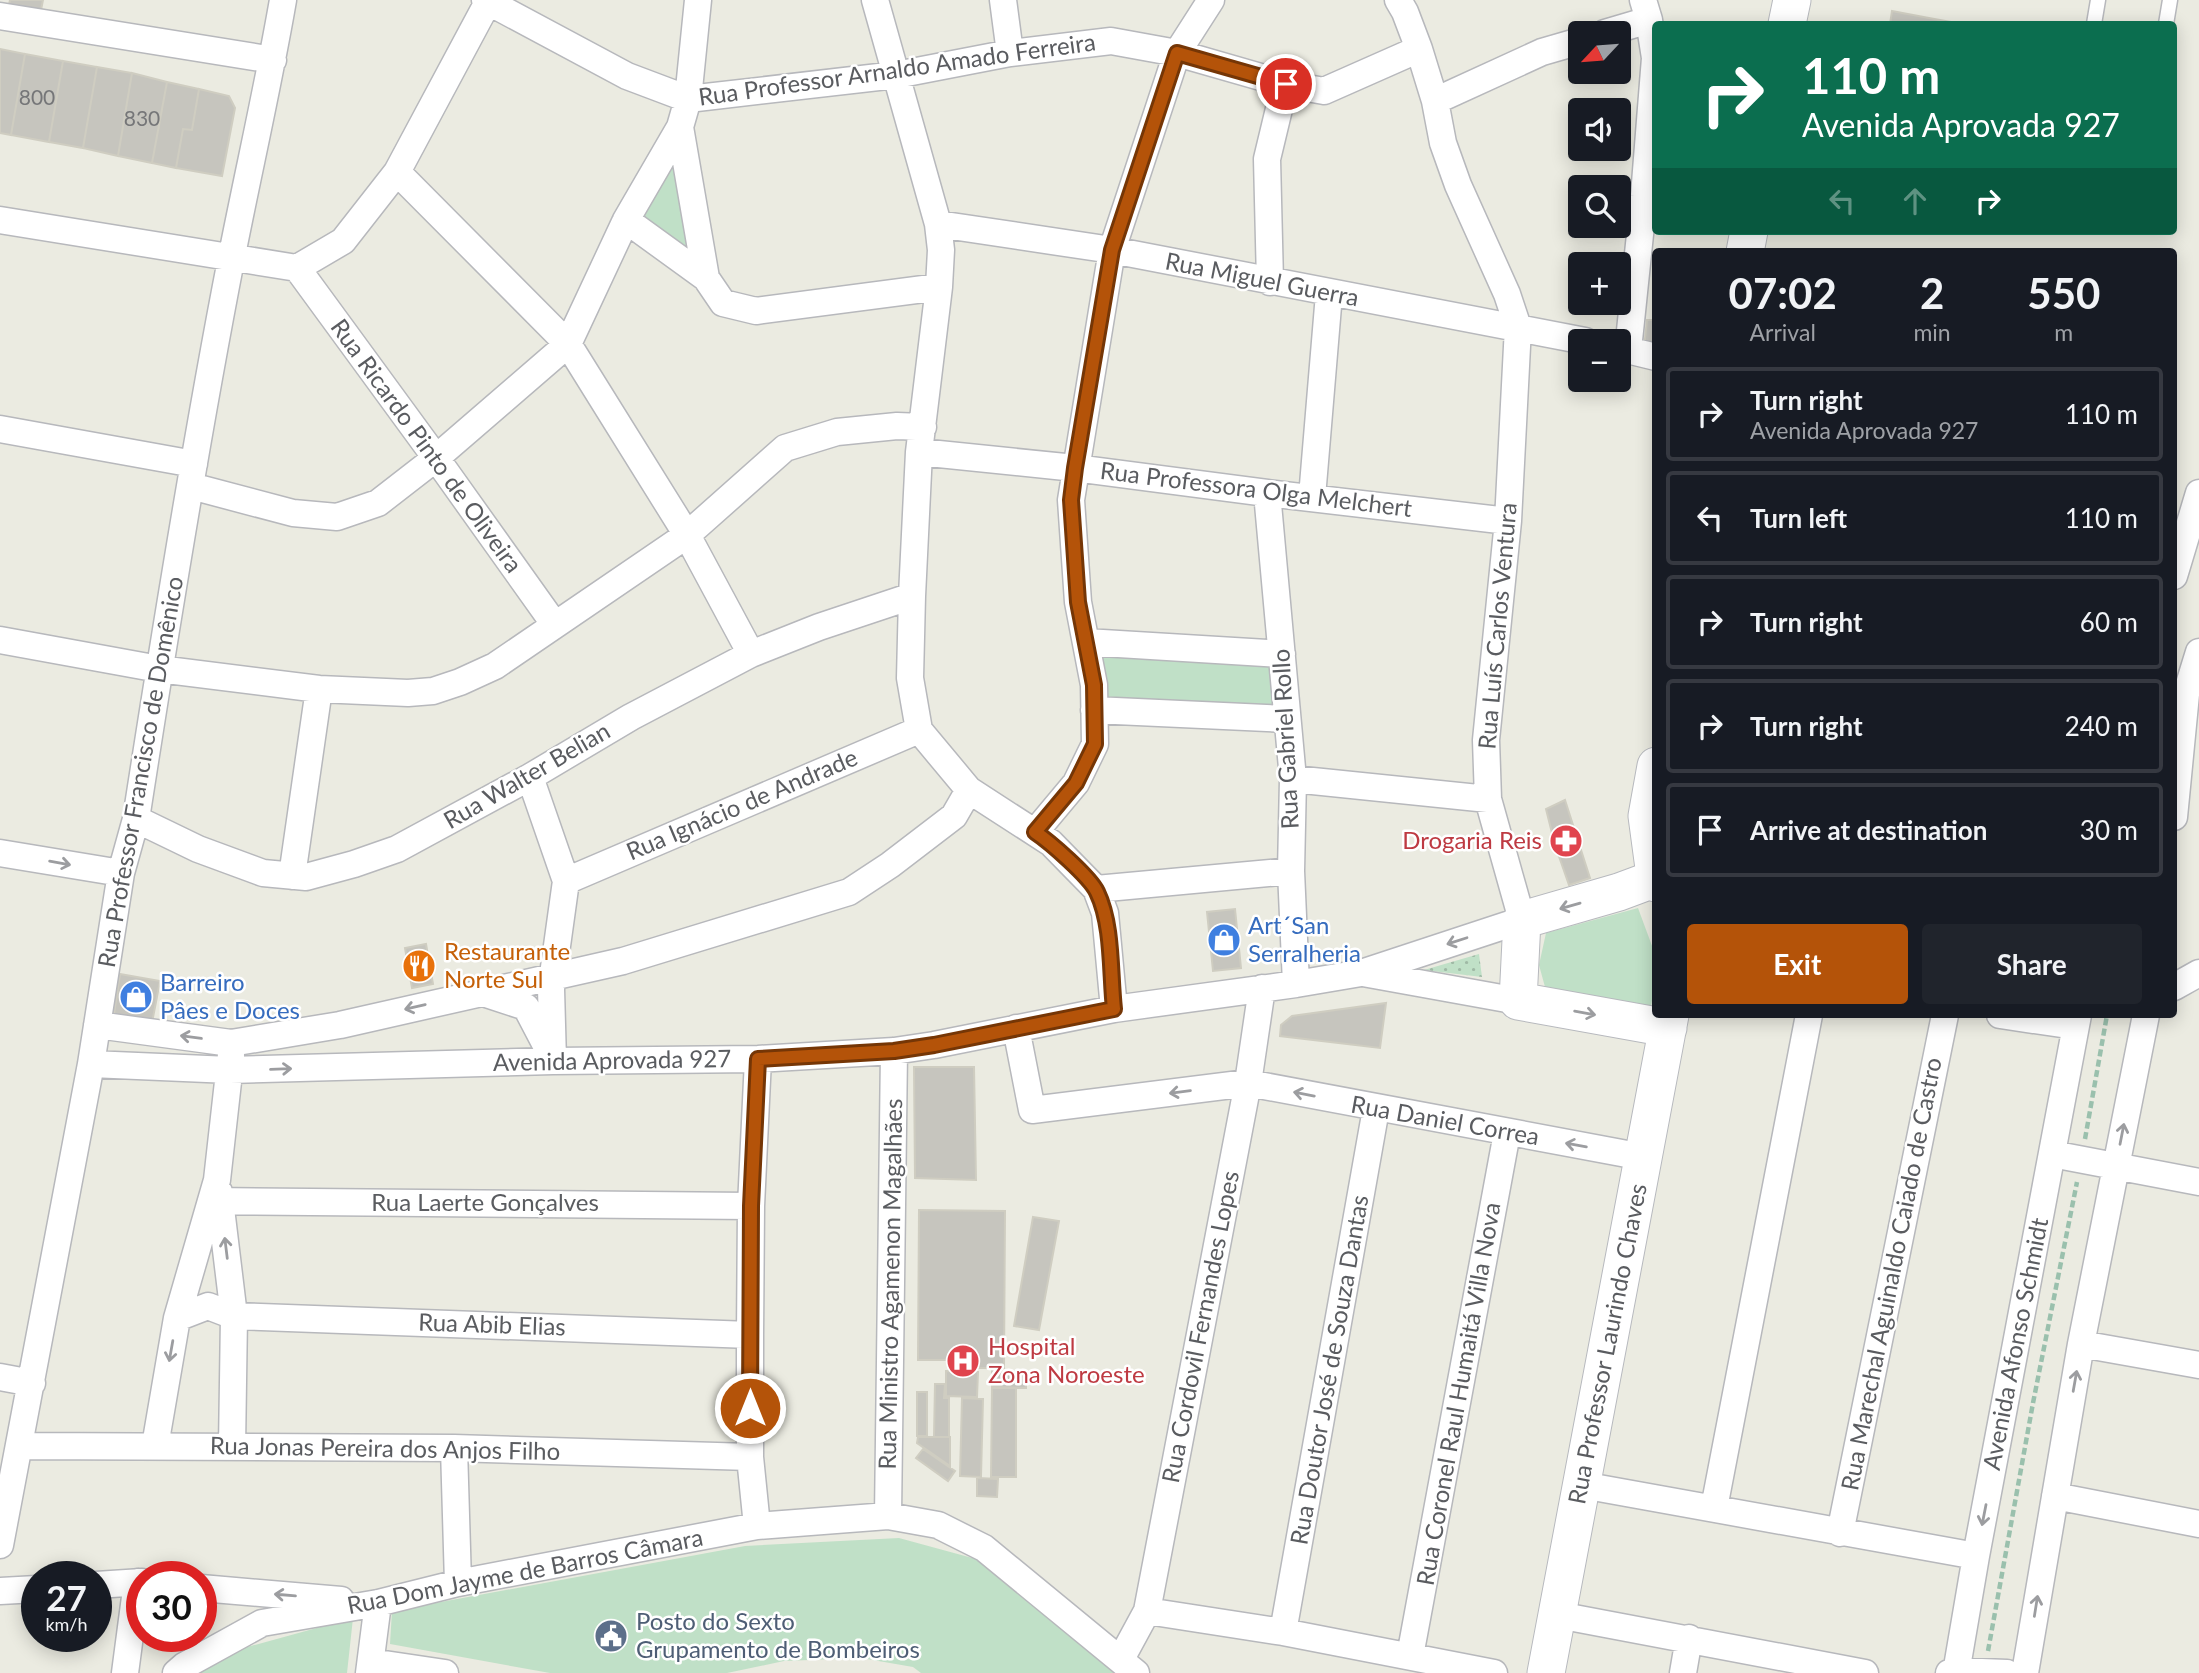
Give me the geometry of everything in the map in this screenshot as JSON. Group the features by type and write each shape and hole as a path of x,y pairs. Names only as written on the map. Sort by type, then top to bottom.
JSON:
{"street":[{"name":"Rua Professor Francisco de Domênico","path":"0,1545 90,1064 121,873 136,819 159,669 231,258 284,0"},
{"path":"0,429 192,475 292,513 337,517 378,503 436,458 568,344 626,220 680,127 688,99 698,0"},
{"path":"875,0 938,224 941,250 921,439 912,596 910,678 919,730 969,790 1051,843 1096,889 1105,914 1114,1009"},
{"path":"1003,0 1010,53"},
{"path":"1035,832 1076,783 1095,744 1094,685 1078,602 1071,500 1112,250 1177,53 1210,0"},
{"path":"1398,0 1419,49 1435,101 1443,143 1458,185 1507,294 1518,327"},
{"path":"1788,21 1792,0"},
{"path":"0,220 297,268 343,241 397,172 487,1"},
{"name":"Rua Professor Arnaldo Amado Ferreira","path":"487,1 627,76 688,99 896,75 1010,53 1111,41 1177,53 1286,84 1324,91 1419,49"},
{"path":"1626,21 1646,10 1652,42"},
{"path":"0,16 273,60"},
{"path":"1435,101 1542,52 1568,44"},
{"path":"1270,282 1267,159 1286,84"},
{"path":"1626,329 1644,196 1652,96"},
{"path":"680,127 706,278"},
{"path":"397,172 568,344 687,535 751,654"},
{"path":"626,220 706,278 723,303 756,311 939,287"},
{"name":"Rua Miguel Guerra","path":"938,224 1112,250 1329,294 1568,337"},
{"name":"Rua Ricardo Pinto de Oliveira","path":"297,268 555,625"},
{"path":"1312,497 1329,294"},
{"name":"Rua Luís Carlos Ventura","path":"1518,327 1508,522 1486,740 1488,799 1522,920"},
{"path":"1631,351 1652,356"},
{"name":"Rua Professora Olga Melchert","path":"0,640 159,669 319,689 408,693 433,691 495,666 687,535 785,448 837,432 897,426 921,439 1075,468 1508,522"},
{"name":"Rua Gabriel Rollo","path":"1267,493 1293,779 1291,871 1296,984"},
{"path":"2177,566 2199,493"},
{"name":"Rua Walter Belian","path":"136,819 198,849 263,873 306,877 397,849 530,777 631,717 751,654 819,627 912,596"},
{"path":"1086,642 1282,654"},
{"path":"2177,661 2199,650"},
{"path":"2177,786 2186,694 2199,650"},
{"path":"292,876 319,689"},
{"path":"2186,694 2190,721 2199,736"},
{"path":"1094,710 1287,719"},
{"name":"Rua Ignácio de Andrade","path":"566,881 919,730"},
{"path":"530,777 566,881 551,989 553,1060"},
{"path":"1293,779 1488,799"},
{"path":"1652,788 1647,816 1652,856"},
{"path":"97,1025 231,1043 340,1025 623,961 849,892 890,865 954,816 969,790"},
{"path":"0,853 121,873"},
{"path":"1096,889 1291,871"},
{"name":"Avenida Aprovada 927","path":"90,1064 230,1070 553,1060 758,1059 894,1051 1114,1009 1361,973 1652,881"},
{"path":"1518,1001 1522,920"},
{"path":"1361,973 1518,1001 1669,1021"},
{"path":"2177,985 2199,973"},
{"name":"Rua Cordovil Fernandes Lopes","path":"1129,1666 1147,1611 1248,1083 1262,988"},
{"path":"481,992 526,1007 553,1060"},
{"path":"1714,1508 1808,1018"},
{"name":"Rua Marechal Aguinaldo Caiado de Castro","path":"1840,1533 1944,1018"},
{"path":"2038,1018 2077,1021"},
{"path":"2025,1673 2081,1344 2145,1018"},
{"name":"Rua Professor Laurindo Chaves","path":"1546,1673 1669,1021"},
{"name":"Avenida Afonso Schmidt","path":"1954,1672 2077,1021"},
{"name":"Rua Daniel Correa","path":"1016,1028 1032,1110 1248,1083 1643,1157"},
{"path":"155,1446 177,1318 216,1194 231,1043"},
{"name":"Rua Ministro Agamenon Magalhães","path":"888,1516 894,1051"},
{"path":"757,1526 750,1457 750,1335 751,1206 758,1059"},
{"name":"Rua Doutor José de Souza Dantas","path":"1283,1632 1377,1109"},
{"name":"Rua Coronel Raul Humaitá Villa Nova","path":"1410,1656 1507,1133"},
{"path":"2052,1154 2116,1167 2192,1174"},
{"path":"216,1194 234,1316 232,1447"},
{"name":"Rua Laerte Gonçalves","path":"216,1194 751,1206"},
{"name":"Rua Abib Elias","path":"177,1318 208,1306 234,1316 750,1335"},
{"path":"2081,1344 2199,1365"},
{"path":"0,1377 32,1383"},
{"name":"Rua Jonas Pereira dos Anjos Filho","path":"20,1446 454,1448 750,1457"},
{"path":"454,1448 458,1583"},
{"path":"1582,1485 1976,1556"},
{"path":"2055,1496 2199,1524"},
{"name":"Rua Dom Jayme de Barros Câmara","path":"176,1673 262,1623 378,1603 458,1583 757,1526 888,1516 938,1525 984,1548 1129,1666"},
{"path":"217,1589 378,1603 370,1668 445,1673"},
{"path":"0,1591 21,1590"},
{"path":"1147,1611 1283,1632 1494,1673"},
{"path":"1558,1615 1689,1638 1822,1669 1865,1673"},
{"path":"1683,1673 1689,1638"},
{"path":"125,1673 128,1652"},
{"path":"1954,1672 1996,1672"}],"lane":[{"path":"2094,21 2098,0"},
{"path":"2167,21 2171,0"}],"path":[{"path":"1996,1672 2033,1403 2106,1018"}],"green space":[{"path":"671,151 695,254 643,223 640,208"},
{"path":"1086,642 1282,662 1284,716 1099,706"},
{"path":"1638,908 1652,946 1652,1000 1649,1019 1548,998 1539,965 1546,933"},
{"path":"1479,954 1482,977 1424,970"},
{"path":"899,1538 998,1565 1116,1673 921,1673 913,1667 861,1658 784,1661 727,1673 550,1673 390,1644 392,1611 745,1546"},
{"path":"353,1618 347,1673 197,1673 229,1652"}],"building":[{"path":"10,0 43,0 40,15 8,9"},
{"path":"1892,11 1946,21 1890,21"},
{"path":"0,49 25,54 11,135 0,133"},
{"path":"25,54 63,61 49,142 11,135"},
{"path":"63,61 97,67 83,148 49,142"},
{"path":"97,67 132,73 118,156 83,148"},
{"path":"132,73 167,82 152,163 118,156"},
{"path":"167,82 199,89 192,130 183,129 176,168 152,163"},
{"path":"199,89 229,96 235,108 222,176 176,168 183,129 192,130"},
{"path":"1647,320 1652,320 1652,350 1644,349"},
{"name":"Drogaria Reis","path":"1565,800 1590,878 1569,885 1546,809"},
{"name":"Art´San Serralheria","path":"1235,909 1241,968 1213,971 1207,912"},
{"name":"Restaurante Norte Sul","path":"426,944 433,984 412,988 405,948"},
{"name":"Barreiro Pâes e Doces","path":"120,974 160,981 151,1028 116,1021 114,1014"},
{"path":"1386,1003 1380,1048 1280,1036 1281,1025 1292,1016"},
{"path":"914,1067 974,1067 976,1180 915,1178"},
{"path":"919,1210 1005,1211 1004,1368 976,1368 976,1350 962,1350 962,1360 918,1360"},
{"path":"1033,1217 1059,1221 1039,1330 1014,1326"},
{"path":"946,1371 978,1372 977,1397 946,1396"},
{"path":"992,1371 1026,1373 1026,1388 992,1387"},
{"path":"935,1384 945,1384 944,1398 949,1398 949,1437 934,1437"},
{"path":"992,1388 1016,1388 1016,1477 991,1477"},
{"path":"917,1392 927,1392 927,1436 917,1436"},
{"path":"962,1398 983,1399 981,1477 960,1476"},
{"path":"918,1437 950,1437 950,1466 917,1443"},
{"path":"923,1449 955,1471 948,1481 916,1458"},
{"path":"977,1478 998,1479 997,1497 977,1496"}],"place":[{"name":"Drogaria Reis","path":"1566,841"},
{"name":"Art´San Serralheria","path":"1224,940"},
{"name":"Restaurante Norte Sul","path":"419,966"},
{"name":"Barreiro Pâes e Doces","path":"136,997"},
{"name":"Hospital Zona Noroeste","path":"963,1361"},
{"name":"Posto do Sexto Grupamento de Bombeiros","path":"611,1636"}],"route":[{"path":"750,1408 751,1206 758,1059 894,1051 1114,1009 1105,914 1096,889 1051,843 1035,832 1076,783 1095,744 1094,685 1078,602 1071,500 1112,250 1177,53 1286,84"}]}
